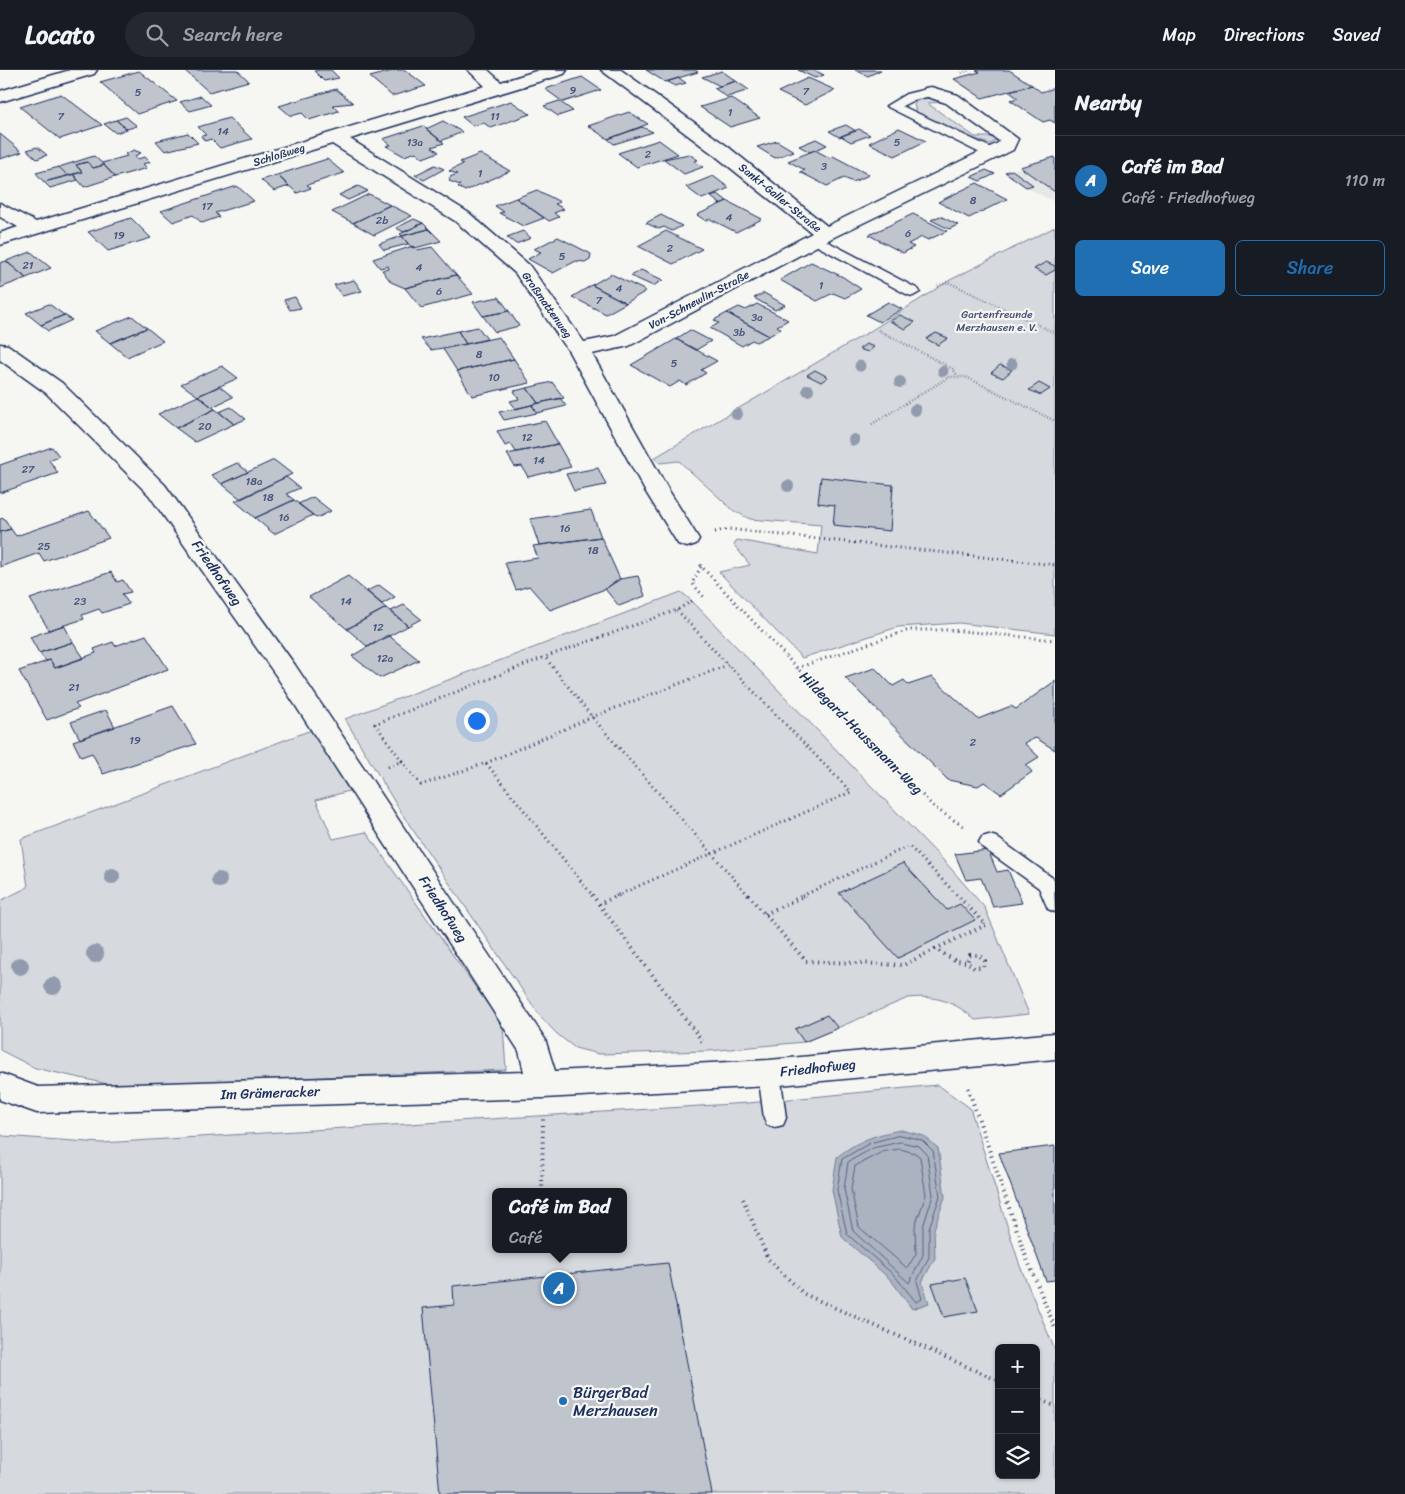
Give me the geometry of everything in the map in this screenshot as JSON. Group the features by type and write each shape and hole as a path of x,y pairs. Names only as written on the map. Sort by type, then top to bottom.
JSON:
{"street":[{"path":"0,97 88,70"},
{"path":"477,70 499,89"},
{"name":"Schloßweg","path":"0,239 558,70"},
{"name":"Sankt-Galler-Straße","path":"610,70 720,150 820,236 993,154 1006,146 1009,139 952,99 931,92"},
{"name":"Großmattenweg","path":"335,138 462,217 522,269 579,350 656,489 687,539"},
{"path":"0,209 33,228"},
{"name":"Von-Schnewlin-Straße","path":"579,350 621,341 820,236"},
{"name":"Friedhofweg","path":"0,350 54,388 157,490 286,671 529,1040 534,1048 543,1085 769,1073 1055,1046"},
{"name":"Im Grämeracker","path":"0,1086 37,1100 543,1085"}],"lane":[{"name":"Sankt-Galler-Straße","path":"931,92 915,95 892,106 993,154"},
{"path":"820,236 913,292"},
{"path":"989,842 1047,884 1055,904"},
{"path":"769,1073 774,1118"}],"path":[{"path":"913,292 928,290 948,282 1055,333"},
{"path":"878,330 953,369 956,375"},
{"path":"872,424 949,376 956,375 966,377 1055,421"},
{"path":"687,539 728,529 1055,565"},
{"name":"Hildegard-Haussmann-Weg","path":"687,539 701,567 935,808 989,842"},
{"path":"701,567 692,583 704,597"},
{"path":"692,601 677,610 545,657 375,724 421,785 486,763 592,718 728,664"},
{"path":"599,904 852,792 677,610"},
{"path":"797,668 910,630 952,630 1055,640"},
{"path":"545,657 592,718 806,961 904,965 986,924 909,846 765,914"},
{"path":"385,768 402,761"},
{"path":"486,763 599,904 709,1050"},
{"path":"935,950 956,961 967,962 974,968 983,967 985,961 979,955 970,955 967,962"},
{"path":"954,1055 973,1099 1025,1254 1055,1328"},
{"path":"542,1188 543,1085"},
{"path":"743,1199 768,1259 804,1294 995,1379"},
{"path":"1040,1400 1055,1406"}],"shaded area":[{"path":"1055,157 1055,202 1026,187 1005,172"}],"green space":[{"path":"925,98 948,102 927,103 975,137 997,137 997,140 990,144 969,137 917,114 914,105 917,100"},
{"name":"Gartenfreunde Merzhausen e. V.","path":"1055,227 1055,634 959,623 898,627 802,658 719,572 750,565 734,545 737,540 818,554 821,525 750,519 734,511 679,461 660,463 654,458 872,330 950,280"},
{"path":"681,592 692,601 946,863 985,908 1029,1014 975,1020 952,1004 936,999 918,997 908,998 804,1042 709,1051 599,1054 575,1048 557,1034 540,1016 400,811 345,719"},
{"path":"314,729 349,791 316,800 333,839 366,832 503,1026 506,1070 112,1085 35,1068 0,1050 0,901 28,887 21,839"},
{"path":"938,1085 970,1108 1020,1266 1055,1350 1055,1494 0,1494 0,1133 3,1136 102,1143 748,1103"}],"water":[{"path":"901,1130 924,1136 938,1148 945,1197 934,1229 935,1258 922,1282 929,1303 912,1309 891,1280 842,1237 832,1190 837,1157 867,1139"}],"building":[{"path":"184,70 237,70 249,81 209,92"},
{"path":"331,70 339,78 324,81 314,71"},
{"path":"396,70 405,70 426,86 392,96 370,77"},
{"path":"646,70 696,70 698,72 665,82"},
{"path":"798,70 814,70 824,75 815,78"},
{"path":"855,70 881,70 868,76"},
{"path":"976,70 1009,70 1032,85 982,98 954,79 980,72"},
{"path":"139,71 177,101 137,114 100,82"},
{"path":"722,71 736,81 720,86 702,77"},
{"path":"582,77 601,90 563,102 545,89"},
{"path":"679,78 686,83 675,86 667,82"},
{"path":"808,78 835,90 805,105 778,92"},
{"path":"736,81 749,90 727,97 714,88"},
{"path":"1032,85 1041,92 1055,88 1055,123 1050,120 1043,122 1010,100 1018,98 1008,91"},
{"path":"336,89 353,103 333,105 339,111 309,120 302,113 291,116 279,106"},
{"path":"61,94 102,125 60,139 20,107"},
{"path":"201,96 211,105 190,111 180,102"},
{"path":"731,98 760,118 730,127 700,107"},
{"path":"511,101 530,114 491,128 484,123 473,126 462,117"},
{"path":"559,101 573,111 558,116 544,106"},
{"path":"629,112 648,124 608,139 588,126"},
{"path":"126,117 137,126 127,129 116,120"},
{"path":"229,118 252,139 220,148 211,139 205,141 201,136 206,135 198,127"},
{"path":"116,120 127,129 116,133 104,124"},
{"path":"443,121 462,132 441,141 426,129"},
{"path":"846,125 856,131 839,137 829,131"},
{"path":"423,126 444,143 432,147 439,152 423,158 416,152 404,156 386,146 391,145 383,139"},
{"path":"642,127 653,132 614,144 608,139"},
{"path":"899,128 926,141 895,156 869,143"},
{"path":"859,129 870,135 851,142 841,136"},
{"path":"188,133 198,143 165,151 156,141"},
{"path":"0,134 22,152 0,159"},
{"path":"816,139 827,145 810,152 799,146"},
{"path":"659,140 678,154 637,167 618,153"},
{"path":"777,141 794,151 775,158 757,147"},
{"path":"37,147 47,155 37,159 27,150"},
{"path":"134,150 141,153 135,156 137,159 145,157 150,162 143,164 147,168 115,177 102,163 127,156 125,154"},
{"path":"815,150 830,158 833,156 869,175 853,182 844,178 827,186 800,172 805,170 788,161"},
{"path":"480,154 510,171 465,191 458,187 460,185 449,181 450,177 457,174 449,171 463,164 460,162"},
{"path":"689,154 698,160 694,161 703,167 684,174 664,159"},
{"path":"94,156 104,165 93,168 87,162 76,165 82,172 68,176 59,167"},
{"path":"1055,157 1055,192 1020,167"},
{"path":"327,159 344,173 307,185 311,188 297,193 277,175"},
{"path":"87,162 93,168 104,165 115,177 84,187 73,174 82,172 76,165"},
{"path":"435,165 444,169 424,180 415,175"},
{"path":"59,167 68,176 44,182 36,173"},
{"path":"986,170 995,174 980,181 971,177"},
{"path":"1012,170 1033,185 1026,187 1005,172"},
{"path":"73,174 78,180 50,188 44,182"},
{"path":"277,175 289,186 274,191 261,180"},
{"path":"713,176 729,188 702,199 686,187"},
{"path":"977,183 1007,199 969,218 938,202"},
{"path":"237,186 254,201 215,213 219,217 202,223 193,215 173,222 161,211"},
{"path":"358,186 368,191 348,200 339,195"},
{"path":"537,190 560,202 555,204 564,209 554,213 559,217 549,221 516,198"},
{"path":"369,194 390,205 353,223 332,212"},
{"path":"718,194 727,201 720,204 710,196"},
{"path":"516,198 544,218 523,226 499,213 504,212 495,206"},
{"path":"727,201 762,219 736,232 710,219 706,221 697,215"},
{"path":"390,205 412,216 374,235 353,223"},
{"path":"913,214 947,231 928,240 922,237 908,244 914,247 903,253 869,235"},
{"path":"661,215 682,226 672,231 664,227 659,229 646,223"},
{"path":"940,216 958,225 949,229 931,220"},
{"path":"131,218 151,238 108,251 88,232"},
{"path":"414,219 423,223 404,232 396,228"},
{"path":"423,223 429,229 402,236 400,234"},
{"path":"429,229 441,241 415,248 411,247 402,236"},
{"path":"523,231 531,238 516,244 507,237"},
{"path":"666,231 702,249 673,264 638,246"},
{"path":"402,236 408,244 384,250 379,244"},
{"path":"558,237 591,254 590,259 585,262 576,261 553,273 528,259 541,252 534,249"},
{"path":"413,246 417,250 432,247 456,275 405,288 391,282 382,270 389,269 388,266 380,268 373,259"},
{"path":"31,252 51,268 26,278 6,261"},
{"path":"6,261 26,278 0,288 0,263"},
{"path":"811,262 843,277 861,289 845,298 833,293 817,301 780,280"},
{"path":"1046,262 1055,266 1055,270 1046,275 1034,269"},
{"path":"641,270 663,280 653,286 631,276"},
{"path":"611,274 646,291 626,303 592,285"},
{"path":"456,275 473,294 421,308 405,288"},
{"path":"354,280 362,291 342,296 334,285"},
{"path":"592,285 626,303 606,314 572,297"},
{"path":"764,293 785,305 775,310 754,298"},
{"path":"295,297 301,308 290,310 284,300"},
{"path":"499,297 509,311 483,316 473,302"},
{"path":"888,302 902,309 880,322 866,315"},
{"path":"49,304 64,315 41,325 26,313"},
{"path":"757,304 788,320 777,326 781,329 769,336 727,313 739,307 746,310"},
{"path":"509,311 519,326 495,332 483,316"},
{"path":"727,313 769,336 756,342 752,340 742,346 710,328 719,323 714,320"},
{"path":"64,315 72,320 48,331 41,325"},
{"path":"900,315 915,322 905,329 890,321"},
{"path":"132,316 147,328 110,343 95,331"},
{"path":"478,327 487,339 466,344 458,331"},
{"path":"147,328 163,341 127,357 110,343"},
{"path":"690,330 711,341 696,350 676,339"},
{"path":"458,331 466,344 431,350 421,339"},
{"path":"936,333 948,338 938,345 926,339"},
{"path":"499,337 514,359 457,371 443,349"},
{"path":"676,339 717,361 701,370 706,373 686,385 680,381 670,387 631,365"},
{"path":"866,344 874,347 868,352 859,349"},
{"path":"514,359 530,383 472,396 457,371"},
{"path":"1000,365 1012,370 1003,378 991,373"},
{"path":"222,366 238,378 198,396 181,384"},
{"path":"815,370 828,377 821,382 807,375"},
{"path":"552,382 564,398 538,403 527,388"},
{"path":"1039,383 1050,389 1041,395 1029,390"},
{"path":"219,386 233,397 212,407 198,396"},
{"path":"527,388 538,403 516,409 510,401 519,399 514,391"},
{"path":"198,396 215,409 176,428 158,414"},
{"path":"560,398 566,406 537,413 532,405"},
{"path":"532,405 537,413 504,420 499,412"},
{"path":"231,407 246,419 234,424 219,412"},
{"path":"215,409 234,424 195,442 176,428"},
{"path":"545,421 558,444 516,452 511,444 505,446 497,431"},
{"path":"558,444 571,467 528,477 522,466 515,467 507,454"},
{"path":"52,447 59,456 49,460 58,473 0,493 0,465"},
{"path":"274,460 292,474 241,499 222,484"},
{"path":"237,463 248,472 222,484 211,475"},
{"path":"598,468 606,485 574,491 566,474"},
{"path":"286,477 300,488 286,494 294,500 255,518 235,501"},
{"path":"821,477 893,485 890,531 833,525 835,505 818,503"},
{"path":"313,497 331,511 317,518 298,504"},
{"path":"294,500 313,515 274,534 255,518"},
{"path":"591,510 601,537 539,545 530,519"},
{"path":"89,511 109,538 44,561 39,553 0,567 0,532 11,529 16,536"},
{"path":"4,518 11,529 0,532 0,519"},
{"path":"601,537 620,579 605,589 550,610 529,586 516,590 505,563 538,558 533,546"},
{"path":"111,572 117,582 123,580 131,592 122,594 129,604 102,613 99,609 82,615 84,619 49,630 30,599"},
{"path":"348,576 386,608 347,629 309,597"},
{"path":"638,576 645,596 619,606 605,589 620,579"},
{"path":"379,585 395,597 382,604 367,591"},
{"path":"404,605 421,619 408,626 391,611"},
{"path":"386,608 408,626 368,647 347,629"},
{"path":"64,625 73,642 39,653 30,637"},
{"path":"146,635 168,669 75,704 79,708 47,720 19,671 50,660 55,668 96,653 94,649 113,642 115,646"},
{"path":"388,635 419,660 380,678 352,656"},
{"path":"73,642 84,658 55,668 50,660 46,661 39,653"},
{"path":"875,668 893,686 904,680 908,685 932,677 978,719 1011,706 1016,709 1055,681 1055,750 1036,738 1024,743 1039,757 1026,765 1032,772 1001,794 984,782 978,786 948,780 845,678"},
{"path":"173,706 196,744 103,774 92,753 81,757 73,741"},
{"path":"106,710 115,727 80,739 71,722"},
{"path":"988,850 997,872 1008,870 1022,903 993,907 981,878 966,880 955,854"},
{"path":"903,863 947,910 960,904 975,920 898,958 839,893"},
{"path":"827,1015 838,1028 804,1042 795,1029"},
{"path":"1055,1146 1055,1280 1046,1281 999,1153"},
{"name":"BürgerBad Merzhausen","path":"668,1263 712,1494 440,1494 423,1308 454,1305 453,1286"},
{"path":"965,1278 978,1311 944,1317 932,1284"}],"place":[{"name":"Café im Bad","path":"559,1288"},
{"name":"BürgerBad Merzhausen","path":"563,1401"}]}
